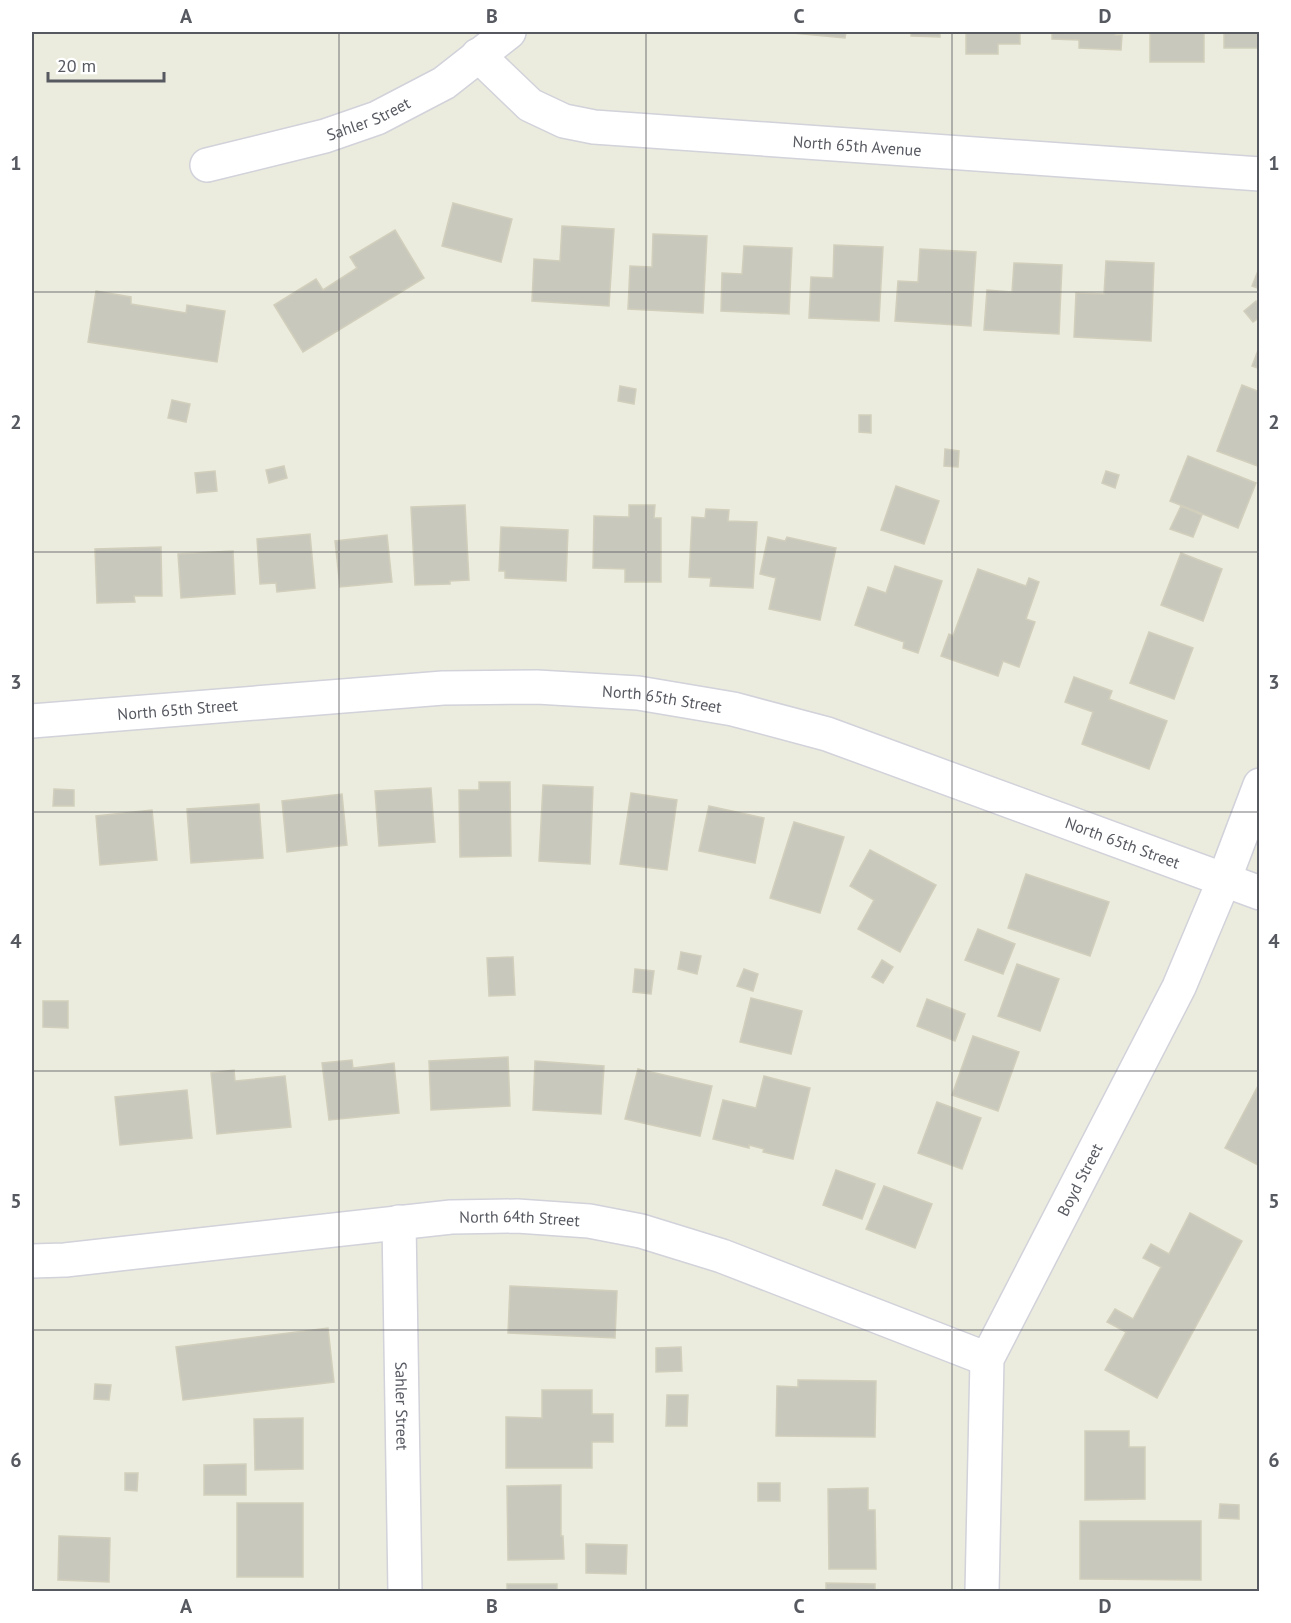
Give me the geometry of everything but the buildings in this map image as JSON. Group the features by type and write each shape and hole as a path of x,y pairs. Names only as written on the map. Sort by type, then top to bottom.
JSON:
{"street":[{"name":"Sahler Street","path":"207,165 325,136 377,118 444,83 509,32"},
{"name":"North 65th Avenue","path":"478,55 530,105 564,121 594,128 1260,174"},
{"name":"North 65th Street","path":"32,721 443,688 537,687 638,693 733,709 827,734 1260,893"},
{"name":"Boyd Street","path":"982,1592 987,1359 1179,987 1224,880 1260,785"},
{"name":"North 64th Street","path":"32,1261 65,1260 451,1216 517,1216 590,1221 642,1231 722,1256 987,1359"},
{"name":"Sahler Street","path":"399,1222 405,1592"}]}
